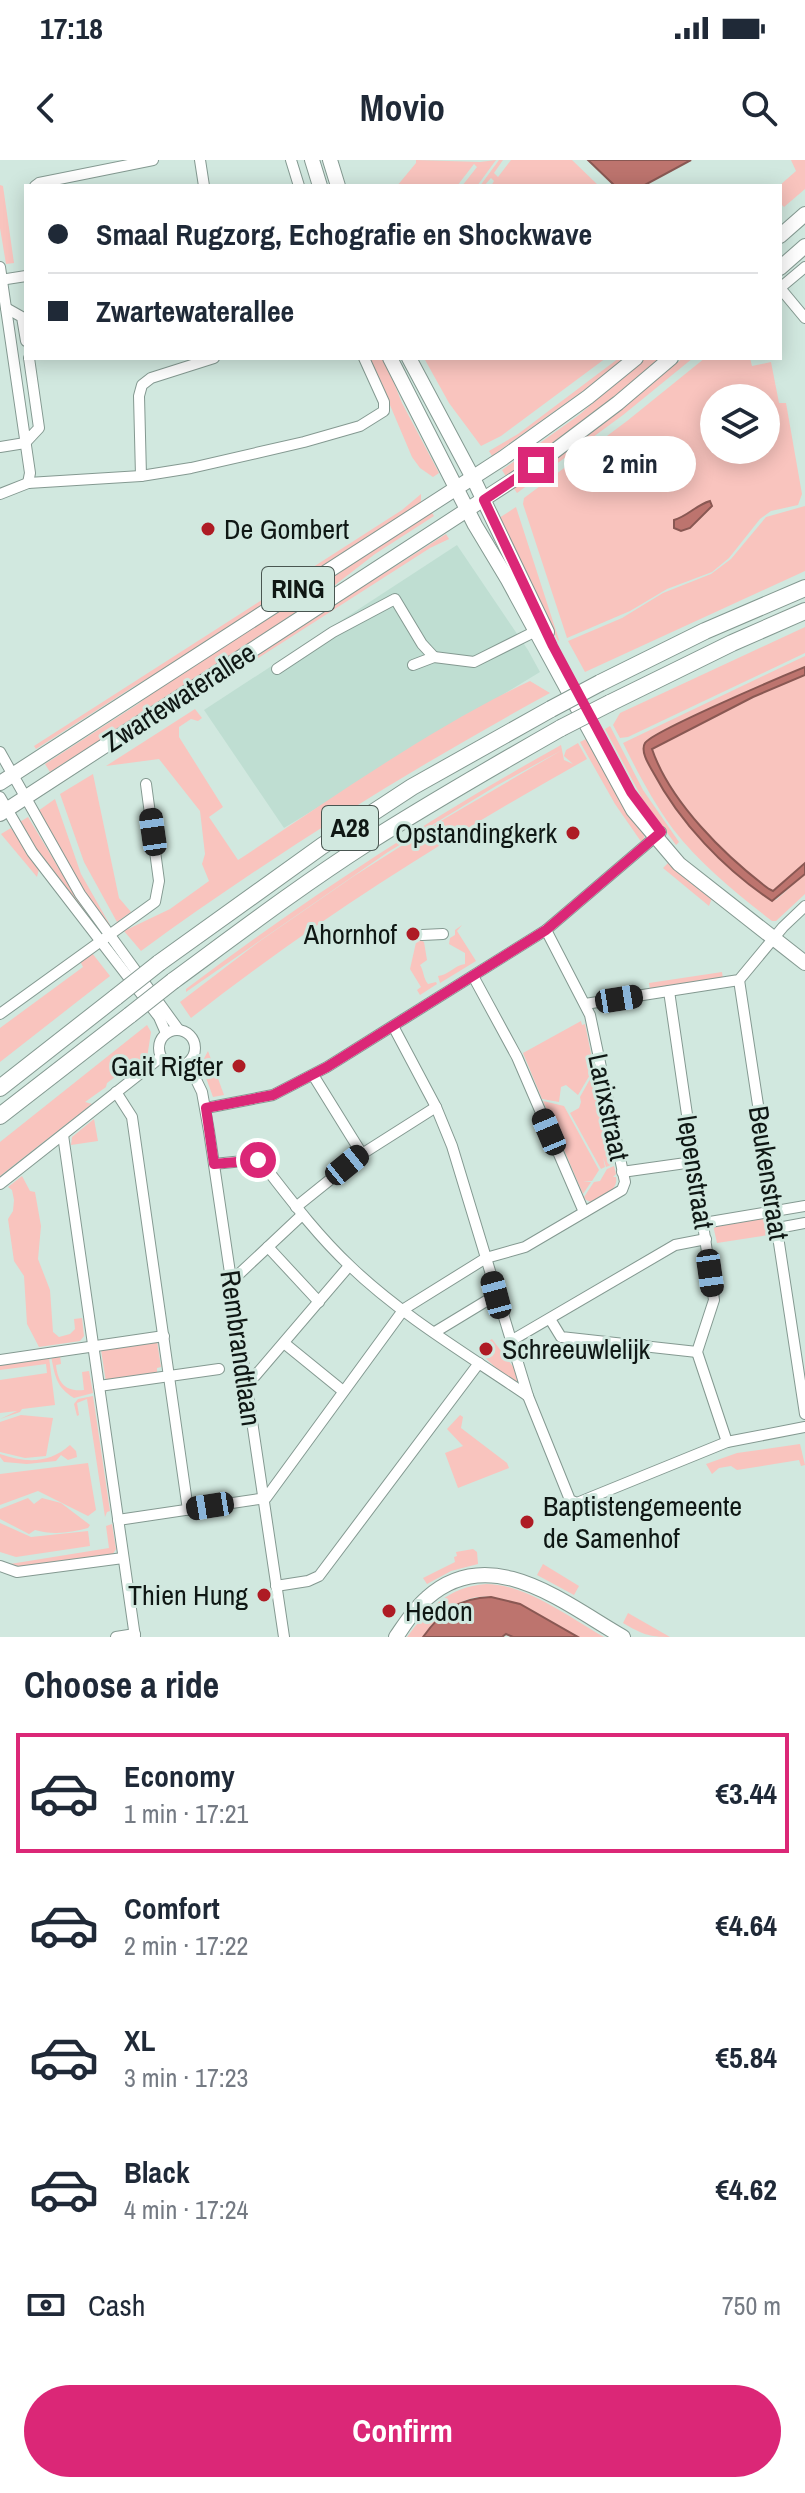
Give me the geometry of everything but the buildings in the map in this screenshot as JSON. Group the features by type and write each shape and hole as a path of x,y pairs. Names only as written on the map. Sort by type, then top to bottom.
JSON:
{"highway":[{"name":"A28","path":"0,1088 159,963 280,875 412,787 600,683 705,631 805,588"},
{"name":"A28","path":"0,1116 283,899 366,844 561,728 732,643 805,611"},
{"name":"A28","path":"0,1127 44,1092 84,1051"},
{"name":"A28","path":"0,1080 45,1053"}],"main road":[{"path":"312,160 319,184"},
{"path":"330,160 337,184"},
{"path":"782,234 805,214"},
{"path":"782,266 805,246"},
{"path":"391,360 468,511 624,796 713,889 805,963"},
{"path":"410,360 484,500 553,646 631,792 658,834"},
{"name":"Zwartewaterallee","path":"6,779 345,558 457,489 588,397 634,360"},
{"name":"Zwartewaterallee","path":"2,807 25,798 468,511 578,435 669,360"},
{"path":"396,1637 421,1603 435,1591 460,1579 489,1574 509,1576 528,1583 623,1637"}],"street":[{"path":"38,184 58,183 153,160"},
{"path":"200,160 204,184"},
{"path":"291,160 298,184"},
{"path":"0,267 30,473 28,483"},
{"path":"782,286 805,267"},
{"path":"1,280 24,276"},
{"path":"782,290 805,318"},
{"path":"6,308 22,317 24,329"},
{"path":"0,447 25,443 39,428 29,360"},
{"path":"141,476 139,396 142,385 151,378 208,360"},
{"path":"0,494 28,483 141,476 191,468 360,426 384,411 384,402 365,360"},
{"path":"277,669 333,632 395,599 422,644 434,657"},
{"path":"413,665 434,657 474,662 536,631"},
{"path":"0,752 6,779 25,798 105,938 159,1017 166,1033"},
{"path":"0,1014 155,902 159,891 146,784"},
{"path":"2,807 32,852 178,1029 187,1032 194,1041 195,1053 188,1063 175,1066 161,1057 159,1043 166,1033 178,1029"},
{"path":"206,1108 270,1096 313,1075 546,930 658,834"},
{"path":"585,1004 739,980 773,938 805,906"},
{"name":"Larixstraat","path":"404,1309 486,1258 525,1247 622,1190 625,1182 590,1015 546,930"},
{"path":"422,935 443,934"},
{"path":"473,976 517,1057 584,1212"},
{"name":"Beukenstraat","path":"739,980 805,1414"},
{"name":"Iepenstraat","path":"669,991 714,1300 697,1352"},
{"path":"393,1026 436,1107 452,1146 509,1342 570,1500 577,1503 727,1442 805,1427"},
{"path":"0,1184 161,1057"},
{"name":"Rembrandtlaan","path":"188,1063 206,1108 284,1637"},
{"path":"313,1075 362,1154"},
{"path":"116,1092 132,1117 188,1510"},
{"path":"231,1276 238,1275 299,1211 362,1154 436,1107"},
{"path":"63,1135 135,1636 116,1637"},
{"path":"214,1164 258,1160 349,1266 435,1332 528,1396"},
{"path":"622,1172 693,1162"},
{"path":"704,1223 805,1206"},
{"path":"778,1228 805,1223"},
{"path":"509,1342 675,1245 706,1239"},
{"path":"268,1247 319,1302"},
{"path":"246,1377 255,1376 349,1266"},
{"path":"435,1332 496,1295"},
{"path":"118,1520 263,1498 404,1309"},
{"path":"550,1319 561,1337 697,1352 727,1442"},
{"path":"0,1360 164,1336"},
{"path":"284,1343 343,1391"},
{"path":"276,1586 319,1576 479,1363"},
{"path":"99,1386 219,1369"},
{"path":"0,1566 17,1572 123,1558"}],"shaded area":[{"path":"416,160 496,160 478,184 464,184 477,167 474,164 459,184 399,184"},
{"path":"499,160 503,160 494,173 498,177 511,160 572,160 597,184 492,184 491,178 481,184"},
{"path":"588,160 691,160 647,184 613,184"},
{"path":"791,160 805,160 805,189 784,207 781,184 796,171"},
{"path":"0,185 3,186 14,263 6,264 0,228"},
{"path":"371,360 385,360 402,403 439,473 433,477 420,468 412,457"},
{"path":"425,360 603,360 501,436 481,446 449,403"},
{"path":"616,360 626,360 492,456 489,451 518,434"},
{"path":"643,360 665,360 507,478 502,470 579,415"},
{"path":"681,360 691,360 623,415 517,493 513,487"},
{"path":"703,360 750,360 752,366 771,362 775,384 700,384 700,464 780,464 780,403 786,403 802,494 798,505 771,511 760,519 729,558 712,572 667,589 630,611 567,638 523,504 524,498","holes":["710,501 712,506 690,528 679,531 673,525 676,519"]},
{"path":"421,494 421,503 170,666 36,749 34,746 402,510"},
{"path":"710,501 712,506 690,528 681,531 674,528 674,520"},
{"path":"805,506 805,571 585,672 568,641 622,618 663,593 711,574 731,559 766,517"},
{"path":"516,507 559,640 558,641 499,518"},
{"path":"431,511 434,516 375,554 299,613 50,772 45,764"},
{"path":"446,534 449,539 430,548 207,691 208,685"},
{"path":"457,545 540,672 284,828 204,710"},
{"path":"805,627 805,653 628,737 620,738 613,725 620,713"},
{"path":"805,656 805,667 679,725 643,752 668,795 698,833 732,868 770,900 776,900 805,874 805,894 776,921 772,921 719,878 684,842 652,798 623,743"},
{"path":"805,667 805,675 753,697 652,749 660,769 685,808 717,844 769,889 773,891 805,863 805,874 772,901 720,860 690,827 651,769 644,746 670,727"},
{"path":"805,675 805,863 773,891 738,866 702,829 671,787 652,749 753,697"},
{"path":"530,681 550,693 341,815 141,951 124,931 170,909 209,881 202,864 205,854 200,811 159,759 106,766 195,709 202,718 198,721 191,719 179,727 179,737 223,807 209,817 238,860 417,743"},
{"path":"610,726 643,790 679,842 676,845 642,798 605,729"},
{"path":"586,739 617,795 645,835 642,843 615,804 580,742"},
{"path":"578,743 587,759 484,818 335,913 191,1018 180,1002 260,941 439,822 562,750 564,760 573,764 564,756 566,750"},
{"path":"561,745 562,750 388,852 186,992 231,955 369,860"},
{"path":"93,774 119,898 131,912 117,922 84,862 60,794"},
{"path":"55,799 81,874 110,925 106,926 83,894 38,811"},
{"path":"28,817 66,880 99,926 100,933 18,823"},
{"path":"11,828 39,869 37,877 1,834"},
{"path":"670,861 712,898 709,906 663,868"},
{"path":"462,925 457,931 476,961 440,983 438,976 465,964 465,953 449,944 455,930"},
{"path":"417,938 424,942 427,960 420,965 425,979 428,984 437,984 420,995 417,990 421,987 410,969"},
{"path":"92,953 110,976 0,1062 0,1028 83,967 80,961"},
{"path":"722,972 723,979 650,990 649,983"},
{"path":"581,1021 582,1025 585,1024 594,1068 578,1095 566,1085 561,1087 559,1102 542,1099 523,1053"},
{"path":"147,1025 151,1032 147,1058 142,1063 135,1062 107,1083 85,1102 92,1104 0,1176 0,1142"},
{"path":"208,1051 224,1095 213,1097 201,1064"},
{"path":"594,1072 613,1164 606,1167 603,1157 605,1167 601,1169 570,1113 579,1108 580,1097"},
{"path":"543,1101 564,1106 599,1170 592,1181 583,1181 591,1182 583,1194"},
{"path":"94,1119 98,1141 71,1145 72,1137"},
{"path":"614,1166 615,1186 591,1202 586,1200 584,1197 594,1182 600,1181 607,1169"},
{"path":"22,1176 30,1191 35,1192 41,1226 38,1259 50,1290 53,1332 59,1337 70,1334 75,1329 74,1319 82,1318 84,1336 80,1341 39,1347 27,1324 24,1276 14,1261 8,1219 14,1200 8,1187"},
{"path":"770,1217 773,1223 767,1224 768,1235 717,1243 713,1225"},
{"path":"492,1339 514,1368 518,1384 494,1370 495,1367 479,1352 483,1344"},
{"path":"157,1341 161,1367 157,1368 157,1372 162,1374 106,1382 101,1350"},
{"path":"60,1355 61,1364 56,1365 64,1385 84,1390 82,1372 89,1371 93,1393 74,1398 63,1390 55,1375 51,1356"},
{"path":"49,1357 55,1405 22,1409 0,1419 17,1411 0,1413 0,1380 47,1373 46,1364 0,1370 0,1364"},
{"path":"93,1396 110,1511 105,1517 87,1399 77,1403 77,1416 74,1404 78,1399"},
{"path":"21,1415 53,1418 46,1456 25,1458 0,1452 0,1422"},
{"path":"460,1415 463,1417 461,1428 507,1463 509,1468 458,1488 445,1453 463,1446 447,1429"},
{"path":"800,1444 805,1465 801,1466 799,1460 737,1470 731,1466 719,1468 712,1474 706,1464 737,1453"},
{"path":"70,1445 77,1457 68,1460 61,1455 56,1461 27,1464 4,1462 0,1457 0,1454 28,1460 45,1459"},
{"path":"88,1463 96,1510 88,1516 38,1491 0,1505 0,1474"},
{"path":"28,1498 34,1504 42,1498 61,1503 90,1525 68,1532 35,1530 29,1534 0,1519 0,1509"},
{"path":"0,1523 31,1537 88,1531 90,1546 16,1557 0,1552"},
{"path":"112,1524 116,1549 113,1554 22,1567 10,1564 109,1548 106,1526"},
{"path":"473,1549 477,1552 478,1564 451,1571 427,1584 423,1578 455,1562 456,1552"},
{"path":"543,1564 579,1586 574,1595 537,1575"},
{"path":"486,1584 501,1585 532,1596 604,1637 575,1636 510,1601 480,1597 452,1608 423,1637 407,1637 423,1617 450,1594"},
{"path":"491,1597 520,1604 578,1637 513,1637 506,1634 502,1637 423,1637 451,1608 469,1600"},
{"path":"628,1613 670,1637 650,1635 623,1623"}],"place":[{"name":"De Gombert","path":"208,529"},
{"name":"Opstandingkerk","path":"573,833"},
{"name":"Ahornhof","path":"413,934"},
{"name":"Gait Rigter","path":"239,1066"},
{"name":"Schreeuwlelijk","path":"486,1349"},
{"name":"Baptistengemeente de Samenhof","path":"527,1522"},
{"name":"Thien Hung","path":"264,1595"},
{"name":"Hedon","path":"389,1611"}],"route":[{"path":"258,1160 214,1164 206,1108 273,1095 327,1067 546,930 661,832 631,792 553,646 484,500 536,465"}]}
